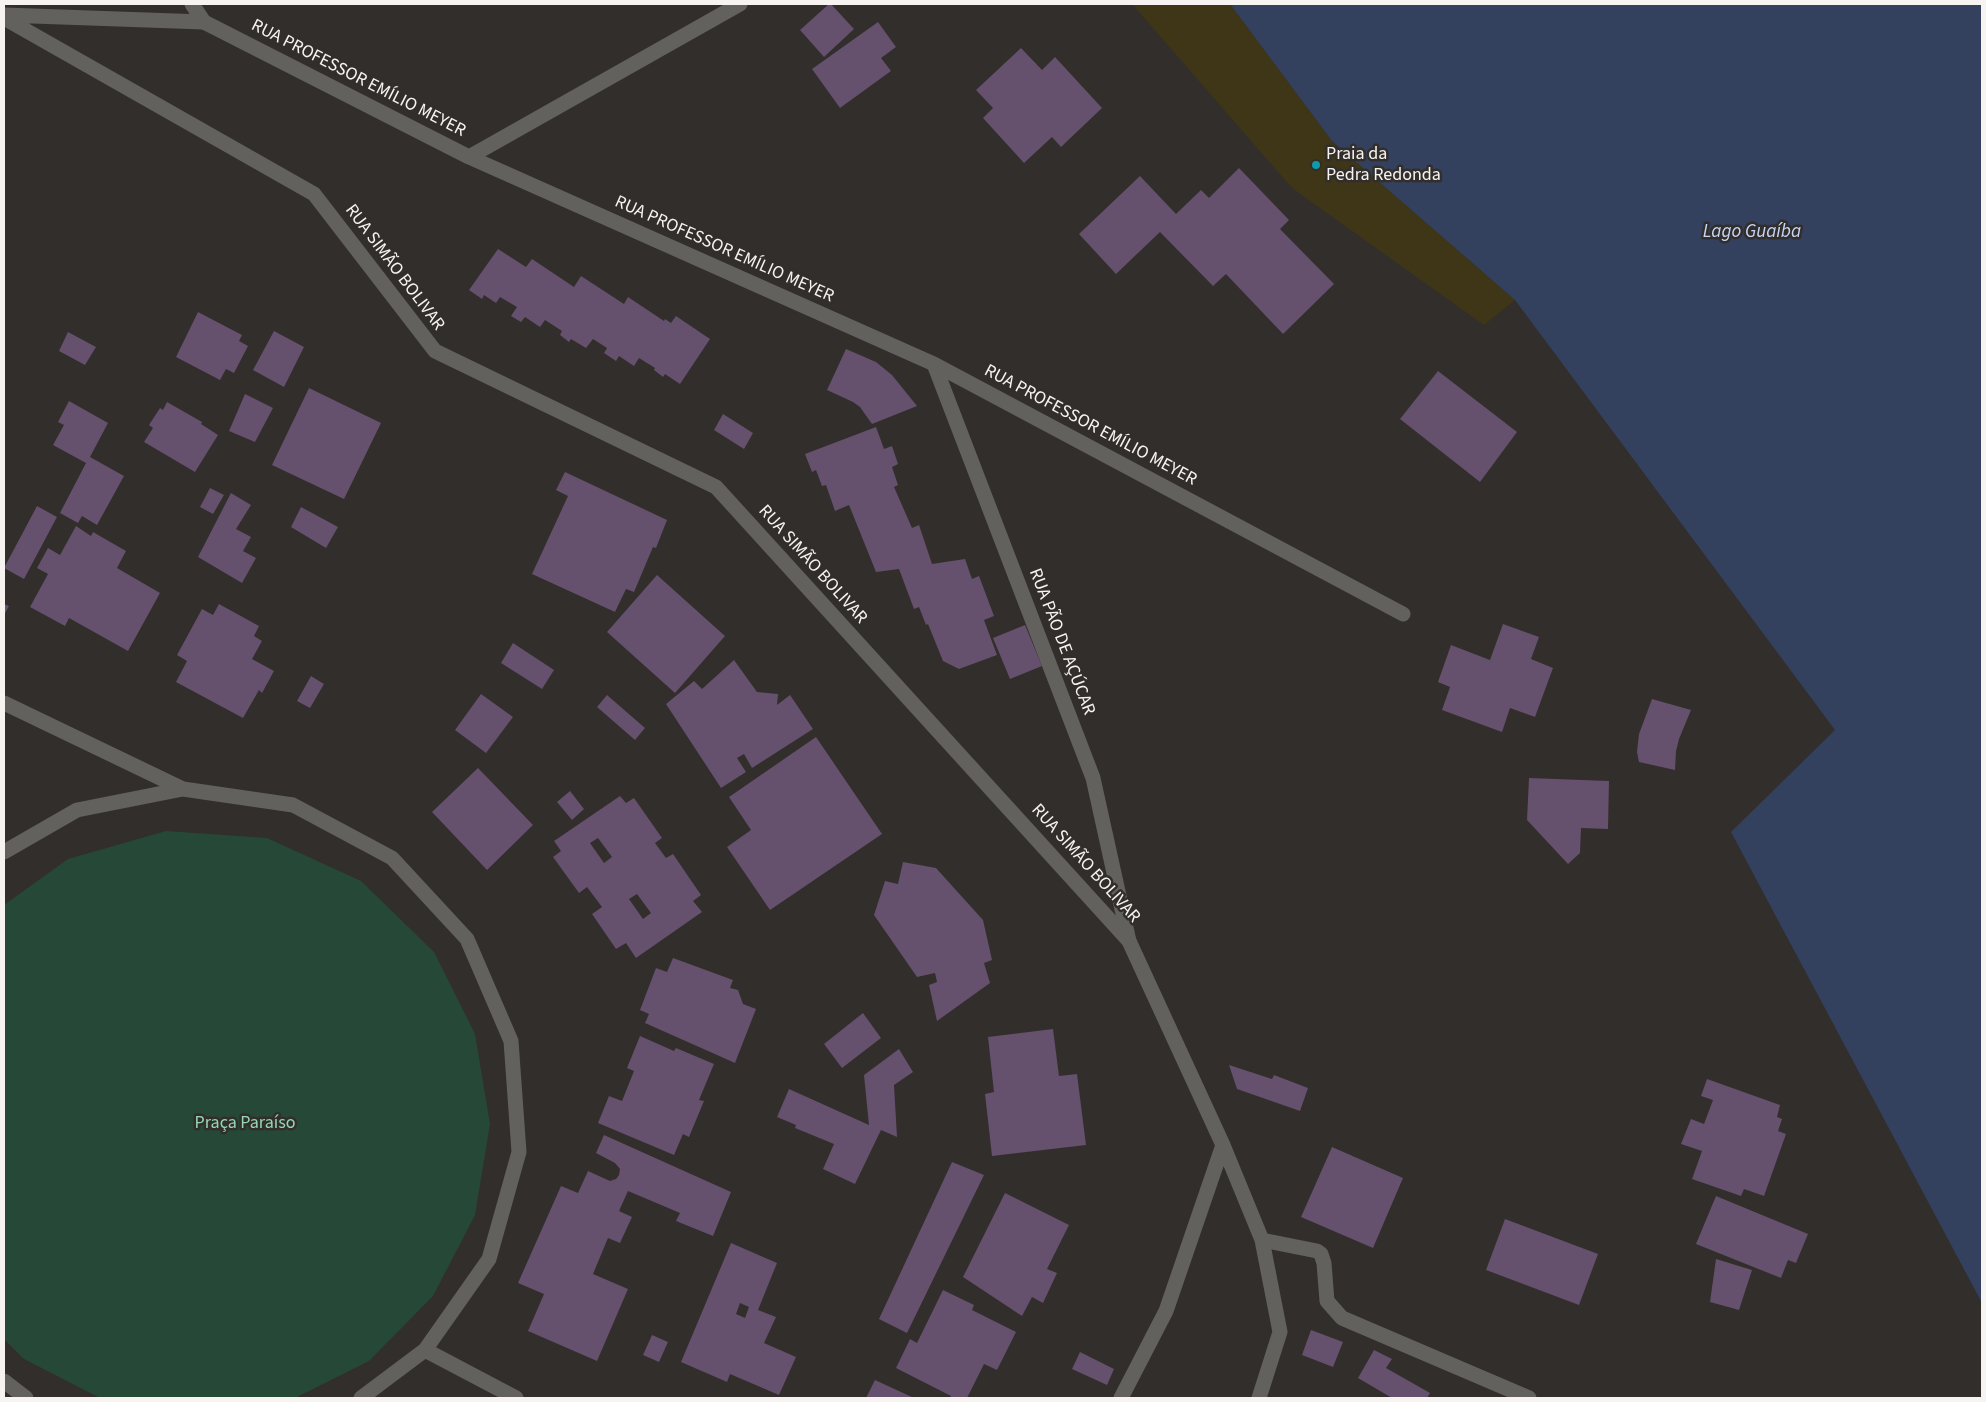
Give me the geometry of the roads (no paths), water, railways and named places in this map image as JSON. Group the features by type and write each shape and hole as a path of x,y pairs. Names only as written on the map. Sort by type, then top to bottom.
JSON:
{"street":[{"path":"192,4 204,22"},
{"path":"469,157 740,4"},
{"name":"RUA PROFESSOR EMÍLIO MEYER","path":"4,16 204,22 469,157 934,364 1403,614"},
{"name":"RUA SIMÃO BOLIVAR","path":"4,16 310,191 435,351 716,487 1129,941 1223,1145"},
{"name":"RUA PÃO DE AÇÚCAR","path":"934,364 1093,778 1129,941"},
{"path":"4,703 184,789 294,805 392,858 467,939 511,1041 518,1152 489,1259 425,1350 361,1398"},
{"path":"4,852 77,810 184,789"},
{"path":"1223,1145 1262,1240 1280,1332 1259,1398"},
{"path":"1121,1398 1166,1311 1223,1145"},
{"path":"1262,1240 1317,1251 1321,1254 1324,1263 1327,1301 1342,1318 1529,1398"},
{"path":"425,1350 512,1397"},
{"path":"4,1381 26,1398"}],"water":[{"name":"Lago Guaíba","path":"1230,4 1982,4 1982,1303 1731,832 1835,730 1515,300 1332,141"}],"place":[{"name":"Praia da Pedra Redonda","path":"1316,165"}],"park label":[{"name":"Praça Paraíso","path":"245,1124"}]}
